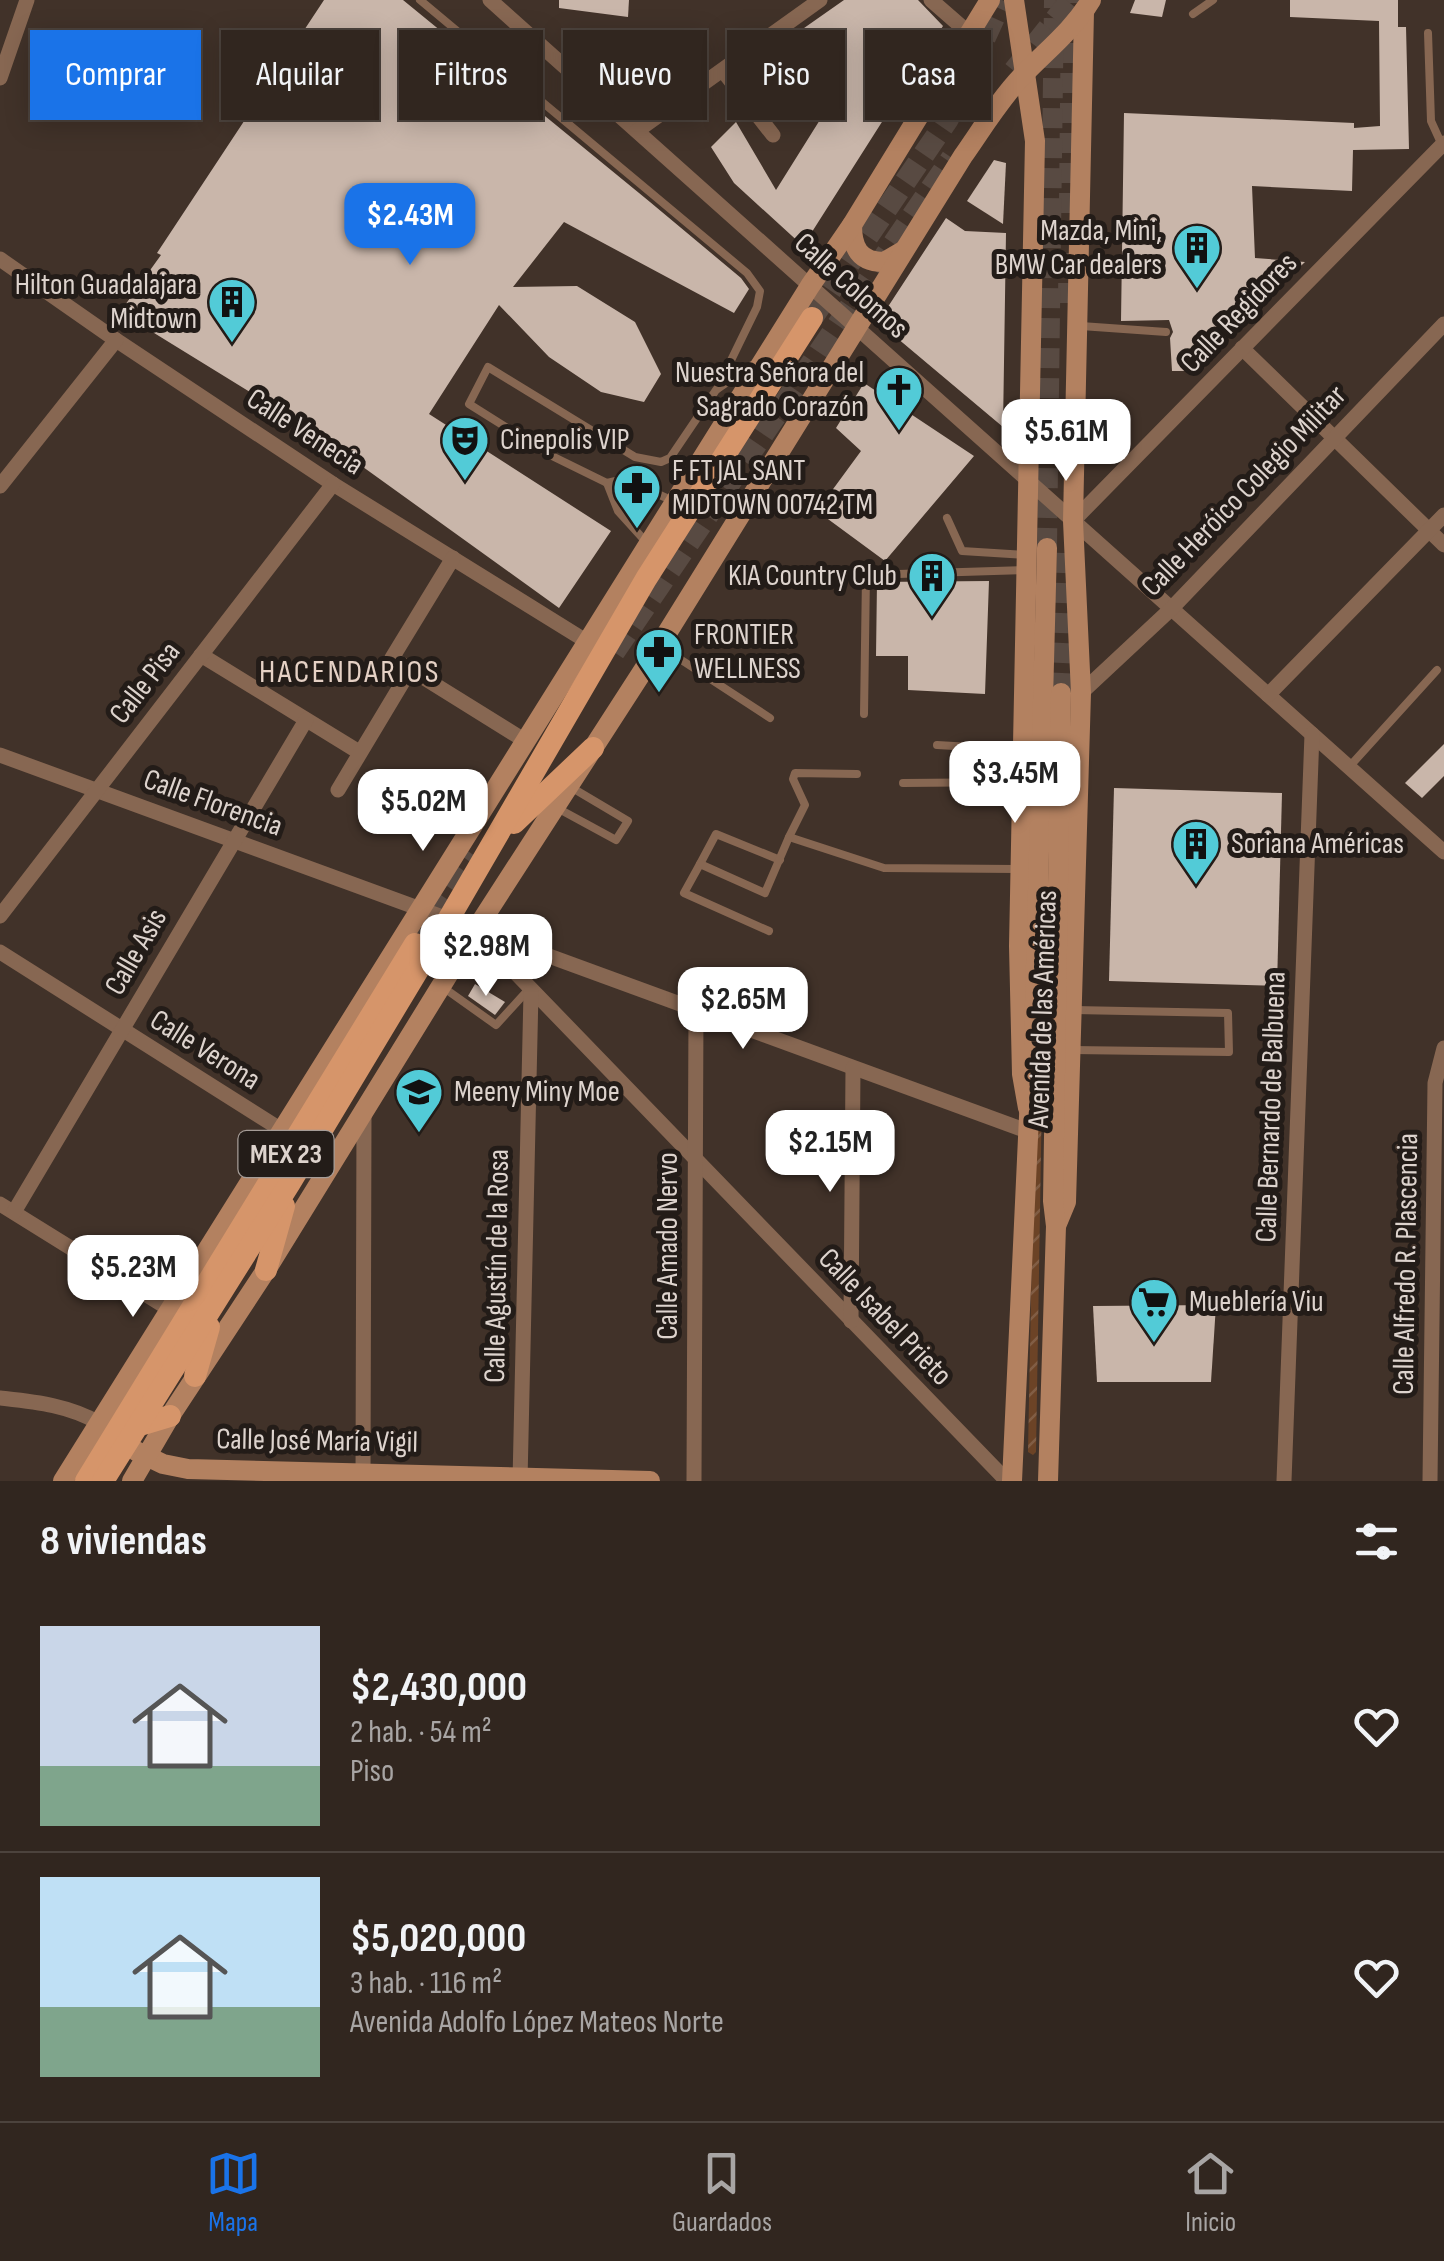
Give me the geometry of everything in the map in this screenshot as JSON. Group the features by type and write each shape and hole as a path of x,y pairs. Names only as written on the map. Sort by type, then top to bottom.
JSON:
{"main road":[{"path":"972,30 990,0"},
{"name":"Avenida de las Américas","path":"1009,1481 1033,1073 1029,481 1034,141 1014,0"},
{"path":"63,1481 125,1437 170,1416 266,1270 475,930 659,646 962,156 1024,73 1062,38 1088,6"},
{"name":"Avenida de las Américas","path":"1056,1226 1066,1202 1072,1050 1073,521 1088,6"},
{"path":"132,1481 125,1437 169,1309 917,120"},
{"path":"852,225 854,246 869,261 884,262 901,251"},
{"name":"MEX 23","path":"86,1481 125,1437 290,1183 646,580 812,318"},
{"name":"Avenida de las Américas","path":"1028,1108 1022,1074 1020,869 1032,558"},
{"name":"Avenida de las Américas","path":"1048,1481 1056,1226 1053,1201 1071,693"},
{"path":"493,843 593,748"},
{"name":"MEX 23","path":"103,1481 125,1437 415,944"},
{"path":"266,1270 290,1183"},
{"path":"195,1376 216,1301"},
{"path":"125,1437 170,1416"},
{"name":"Calle José María Vigil","path":"125,1437 188,1469 650,1481"}],"street":[{"path":"0,78 27,0"},
{"name":"Calle Colomos","path":"490,0 1444,851"},
{"path":"637,131 820,0"},
{"path":"931,0 965,30"},
{"path":"723,71 774,135"},
{"name":"Calle Regidores","path":"1073,521 1443,144"},
{"name":"Calle Venecia","path":"0,259 333,484 586,641"},
{"name":"Calle Heróico Colegio Militar","path":"1071,693 1171,609 1444,324"},
{"path":"0,486 116,340"},
{"path":"1242,348 1444,546"},
{"name":"Calle Pisa","path":"0,916 333,484"},
{"path":"1268,695 1444,515"},
{"path":"453,558 392,658 524,740"},
{"path":"201,655 359,752"},
{"path":"338,790 410,670"},
{"name":"Calle Asis","path":"7,1208 123,1030 232,839 306,720"},
{"name":"Calle Bernardo de Balbuena","path":"1284,1481 1312,734"},
{"name":"Calle Florencia","path":"0,755 1027,1131"},
{"name":"Calle Isabel Prieto","path":"475,930 529,991 1009,1481"},
{"name":"Calle Verona","path":"0,952 280,1130"},
{"name":"Calle Agustín de la Rosa","path":"519,1478 529,991"},
{"name":"Calle Amado Nervo","path":"694,1481 696,1011"},
{"name":"Calle Alfredo R. Plascencia","path":"1430,1481 1436,1083 1443,1057"},
{"path":"851,1321 853,1068"},
{"path":"362,1476 364,1108"},
{"path":"7,1208 169,1309"},
{"name":"Calle José María Vigil","path":"0,1398 58,1405 80,1412 125,1437"}],"lane":[{"path":"420,0 747,273 760,291 757,307 716,390 670,458 661,462 634,457 488,366 468,404 552,456 607,482 624,479 674,501"},
{"path":"1193,14 1213,0"},
{"path":"1428,33 1430,120 1443,144"},
{"path":"1076,326 1166,332"},
{"path":"716,390 768,353"},
{"path":"624,479 634,457"},
{"path":"607,482 618,511 648,543"},
{"path":"947,518 962,551 1032,558"},
{"path":"864,714 866,575 1032,558"},
{"path":"659,646 770,718"},
{"path":"1350,766 1437,670"},
{"path":"937,745 1022,750"},
{"path":"700,864 765,892 805,805 793,778 795,773 857,774"},
{"path":"904,783 1022,782"},
{"path":"555,807 616,840 628,821 569,786"},
{"path":"769,930 684,892 716,834 780,860"},
{"path":"789,837 884,868 1020,869"},
{"path":"440,986 496,1024 529,991"},
{"path":"1072,1050 1229,1052 1228,1013 1073,1010"}],"shaded area":[{"path":"1038,1089 1042,1091 1033,1455 1028,1452"}],"building":[{"path":"324,0 403,0 440,30 399,30 399,120 543,120 543,114 741,278 749,289 734,313 564,222 513,287 577,286 635,322 661,374 644,402 601,392 549,357 499,305 429,414 611,531 559,608 313,431 120,312 161,255 157,253 245,120 379,120 379,30 304,30"},
{"path":"559,0 629,0 628,17 559,8"},
{"path":"844,0 918,0 943,26 940,30 865,30 865,120 883,120 803,246 734,183 711,147 736,122 776,190 820,120 845,120 845,30 801,30"},
{"path":"1135,0 1166,0 1162,17 1130,13"},
{"path":"1290,0 1398,0 1398,27 1406,27 1409,149 1353,150 1352,191 1252,186 1255,258 1305,262 1190,371 1172,371 1173,332 1169,320 1121,321 1124,113 1354,123 1354,128 1380,126 1379,21 1290,17"},
{"path":"994,160 1006,163 1003,224 967,201"},
{"path":"946,218 965,231 1006,233 1003,427 878,322"},
{"path":"864,383 974,456 885,561 817,511 861,451 836,428"},
{"name":"KIA Country Club","path":"989,581 985,694 908,690 908,656 876,656 877,582"},
{"path":"1444,744 1444,776 1422,798 1405,783"},
{"name":"Soriana Américas","path":"1114,788 1282,793 1277,986 1109,981"},
{"path":"475,984 505,1002 495,1015 468,996"},
{"name":"Mueblería Viu","path":"1216,1305 1211,1382 1097,1382 1093,1306"}],"tunnel":[{"path":"812,318 948,119 1002,0"},
{"path":"1047,548 1054,0"},
{"path":"1068,303 1071,0"},
{"path":"1014,71 1071,0"},
{"path":"614,652 952,158"},
{"path":"1061,693 1067,552"},
{"path":"415,944 475,856"}],"place":[{"name":"Mazda, Mini, BMW Car dealers","path":"1197,290"},
{"name":"Hilton Guadalajara Midtown","path":"232,344"},
{"name":"Nuestra Señora del Sagrado Corazón","path":"899,432"},
{"name":"Cinepolis VIP","path":"465,482"},
{"name":"F FT JAL SANT MIDTOWN 00742 TM","path":"637,530"},
{"name":"KIA Country Club","path":"932,618"},
{"name":"FRONTIER WELLNESS","path":"659,694"},
{"name":"Soriana Américas","path":"1196,886"},
{"name":"Meeny Miny Moe","path":"419,1134"},
{"name":"Mueblería Viu","path":"1154,1344"}],"district":[{"name":"HACENDARIOS","path":"350,672"}]}
